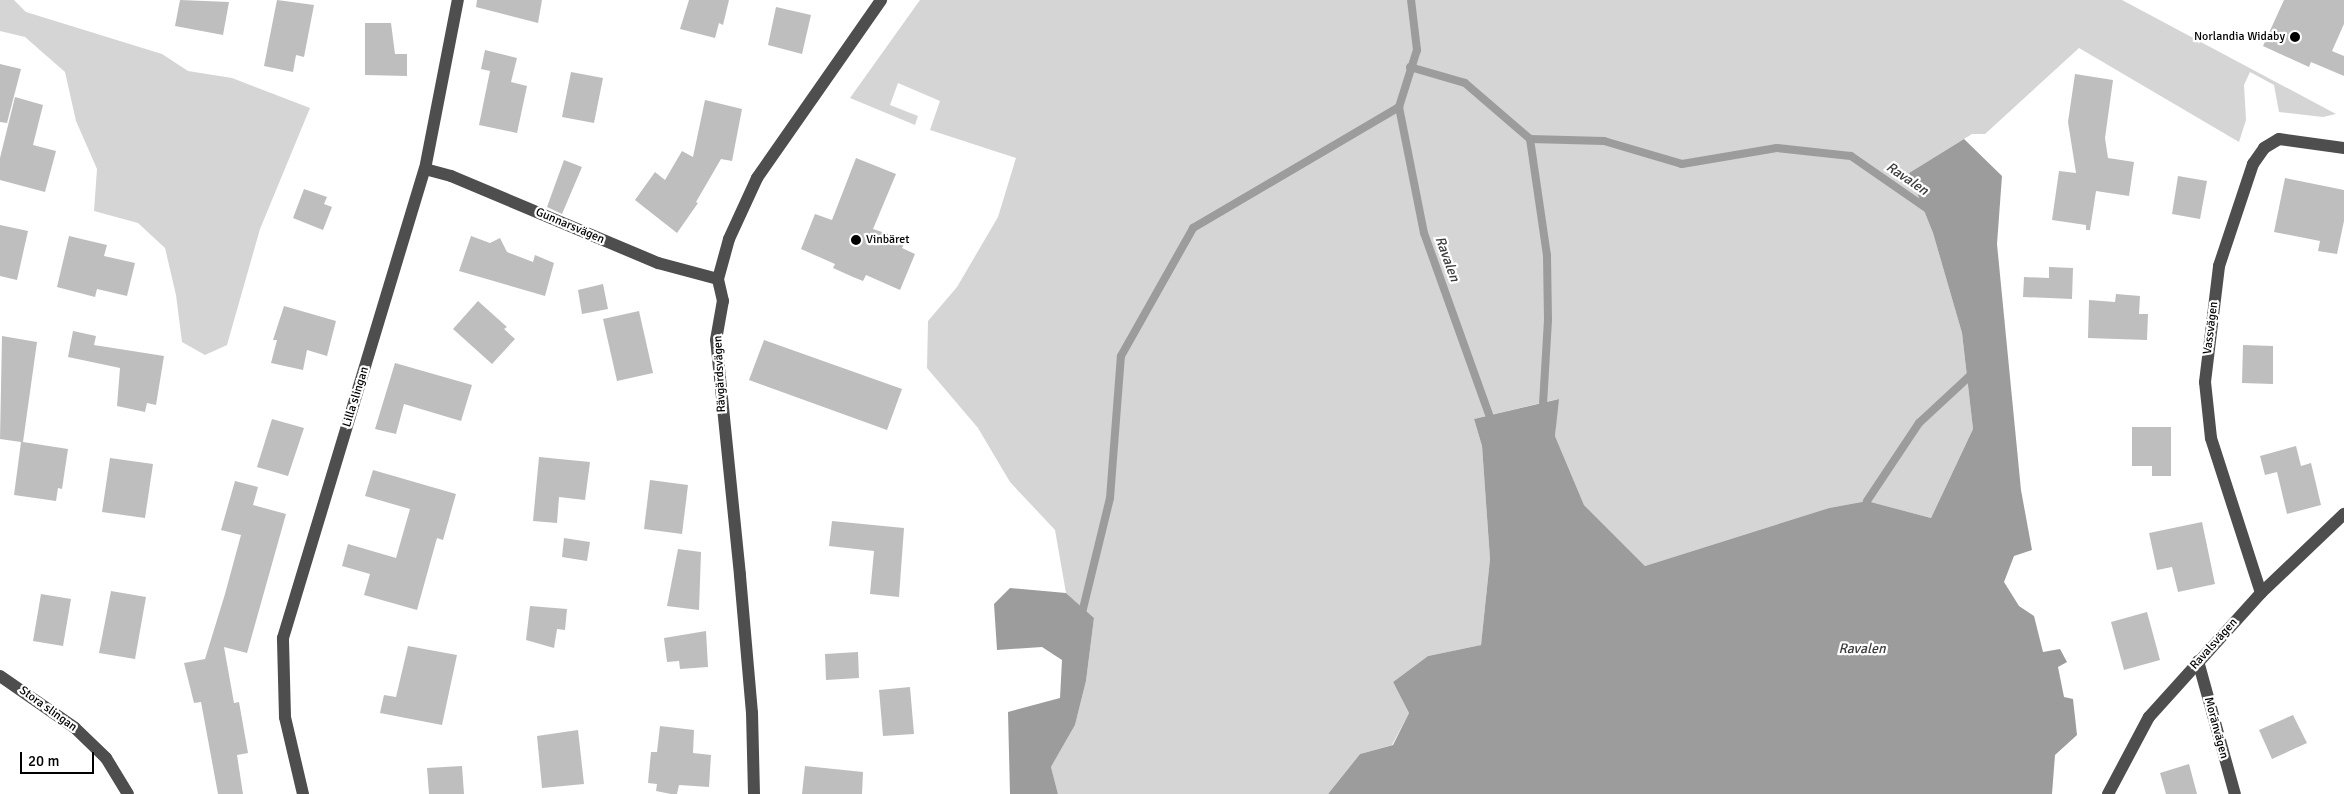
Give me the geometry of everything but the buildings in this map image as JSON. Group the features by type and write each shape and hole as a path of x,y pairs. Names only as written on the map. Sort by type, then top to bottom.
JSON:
{"street":[{"name":"Lilla slingan","path":"303,794 285,717 283,638 424,169 458,0"},
{"name":"Rävgärdsvägen","path":"754,794 752,713 741,585 717,358 716,340 723,301 718,279 729,238 757,178 881,0"},
{"name":"Vassvägen","path":"2261,593 2211,438 2205,382 2219,266 2250,172 2264,148 2279,139 2344,148"},
{"name":"Gunnarsvägen","path":"424,169 451,176 658,263 718,279"},
{"name":"Ravalsvägen","path":"2108,794 2150,717 2198,661 2261,593 2344,514"},
{"name":"Moränvägen","path":"2198,661 2235,794"},
{"name":"Stora slingan","path":"0,676 75,728 106,758 128,794"}],"shaded area":[{"path":"0,0 14,0 26,12 162,54 188,71 232,78 310,108 260,229 227,345 205,355 182,342 176,295 165,248 138,223 94,211 97,169 76,121 65,72 25,37 0,31"},
{"path":"920,0 2122,0 2336,114 2323,117 2279,112 2274,85 2250,72 2244,85 2246,120 2239,142 2079,48 1985,134 1972,134 1909,173 1933,233 1962,333 1973,429 1931,518 1867,501 1829,508 1645,566 1584,505 1555,436 1558,399 1474,419 1482,446 1490,559 1481,645 1428,656 1393,682 1409,713 1392,745 1360,754 1328,794 1058,794 1051,767 1075,725 1086,681 1094,618 1066,593 1055,530 1010,482 978,428 927,368 928,321 957,287 998,217 1016,158 930,130 940,101 898,83 890,105 918,116 915,125 850,98"}],"water":[{"name":"Ravalen","path":"1964,139 2002,176 1997,244 2021,490 2032,550 2014,556 2004,582 2019,606 2034,616 2043,652 2060,649 2067,662 2058,667 2064,697 2073,699 2077,735 2055,755 2052,794 1328,794 1360,754 1393,745 1409,713 1393,682 1428,656 1481,645 1490,559 1482,446 1474,419 1559,399 1555,436 1584,505 1645,566 1829,508 1867,501 1931,518 1973,429 1962,333 1933,233 1909,173"},
{"path":"1010,588 1066,593 1094,618 1086,681 1075,725 1051,767 1058,794 1010,794 1008,712 1060,698 1062,660 1042,647 997,650 994,604"}],"waterway":[{"path":"1081,617 1110,498 1121,356 1193,228 1399,107 1417,50 1411,0"},
{"name":"Ravalen","path":"1410,67 1465,83 1530,139 1604,141 1682,164 1777,148 1851,156 1926,208"},
{"name":"Ravalen","path":"1399,107 1424,233 1489,415"},
{"name":"Ravalen","path":"1530,139 1547,256 1548,320 1543,403"},
{"name":"Ravalen","path":"1867,501 1919,423 1974,372"}],"place":[{"name":"Norlandia Widaby","path":"2295,37"},
{"name":"Vinbäret","path":"856,240"}]}
